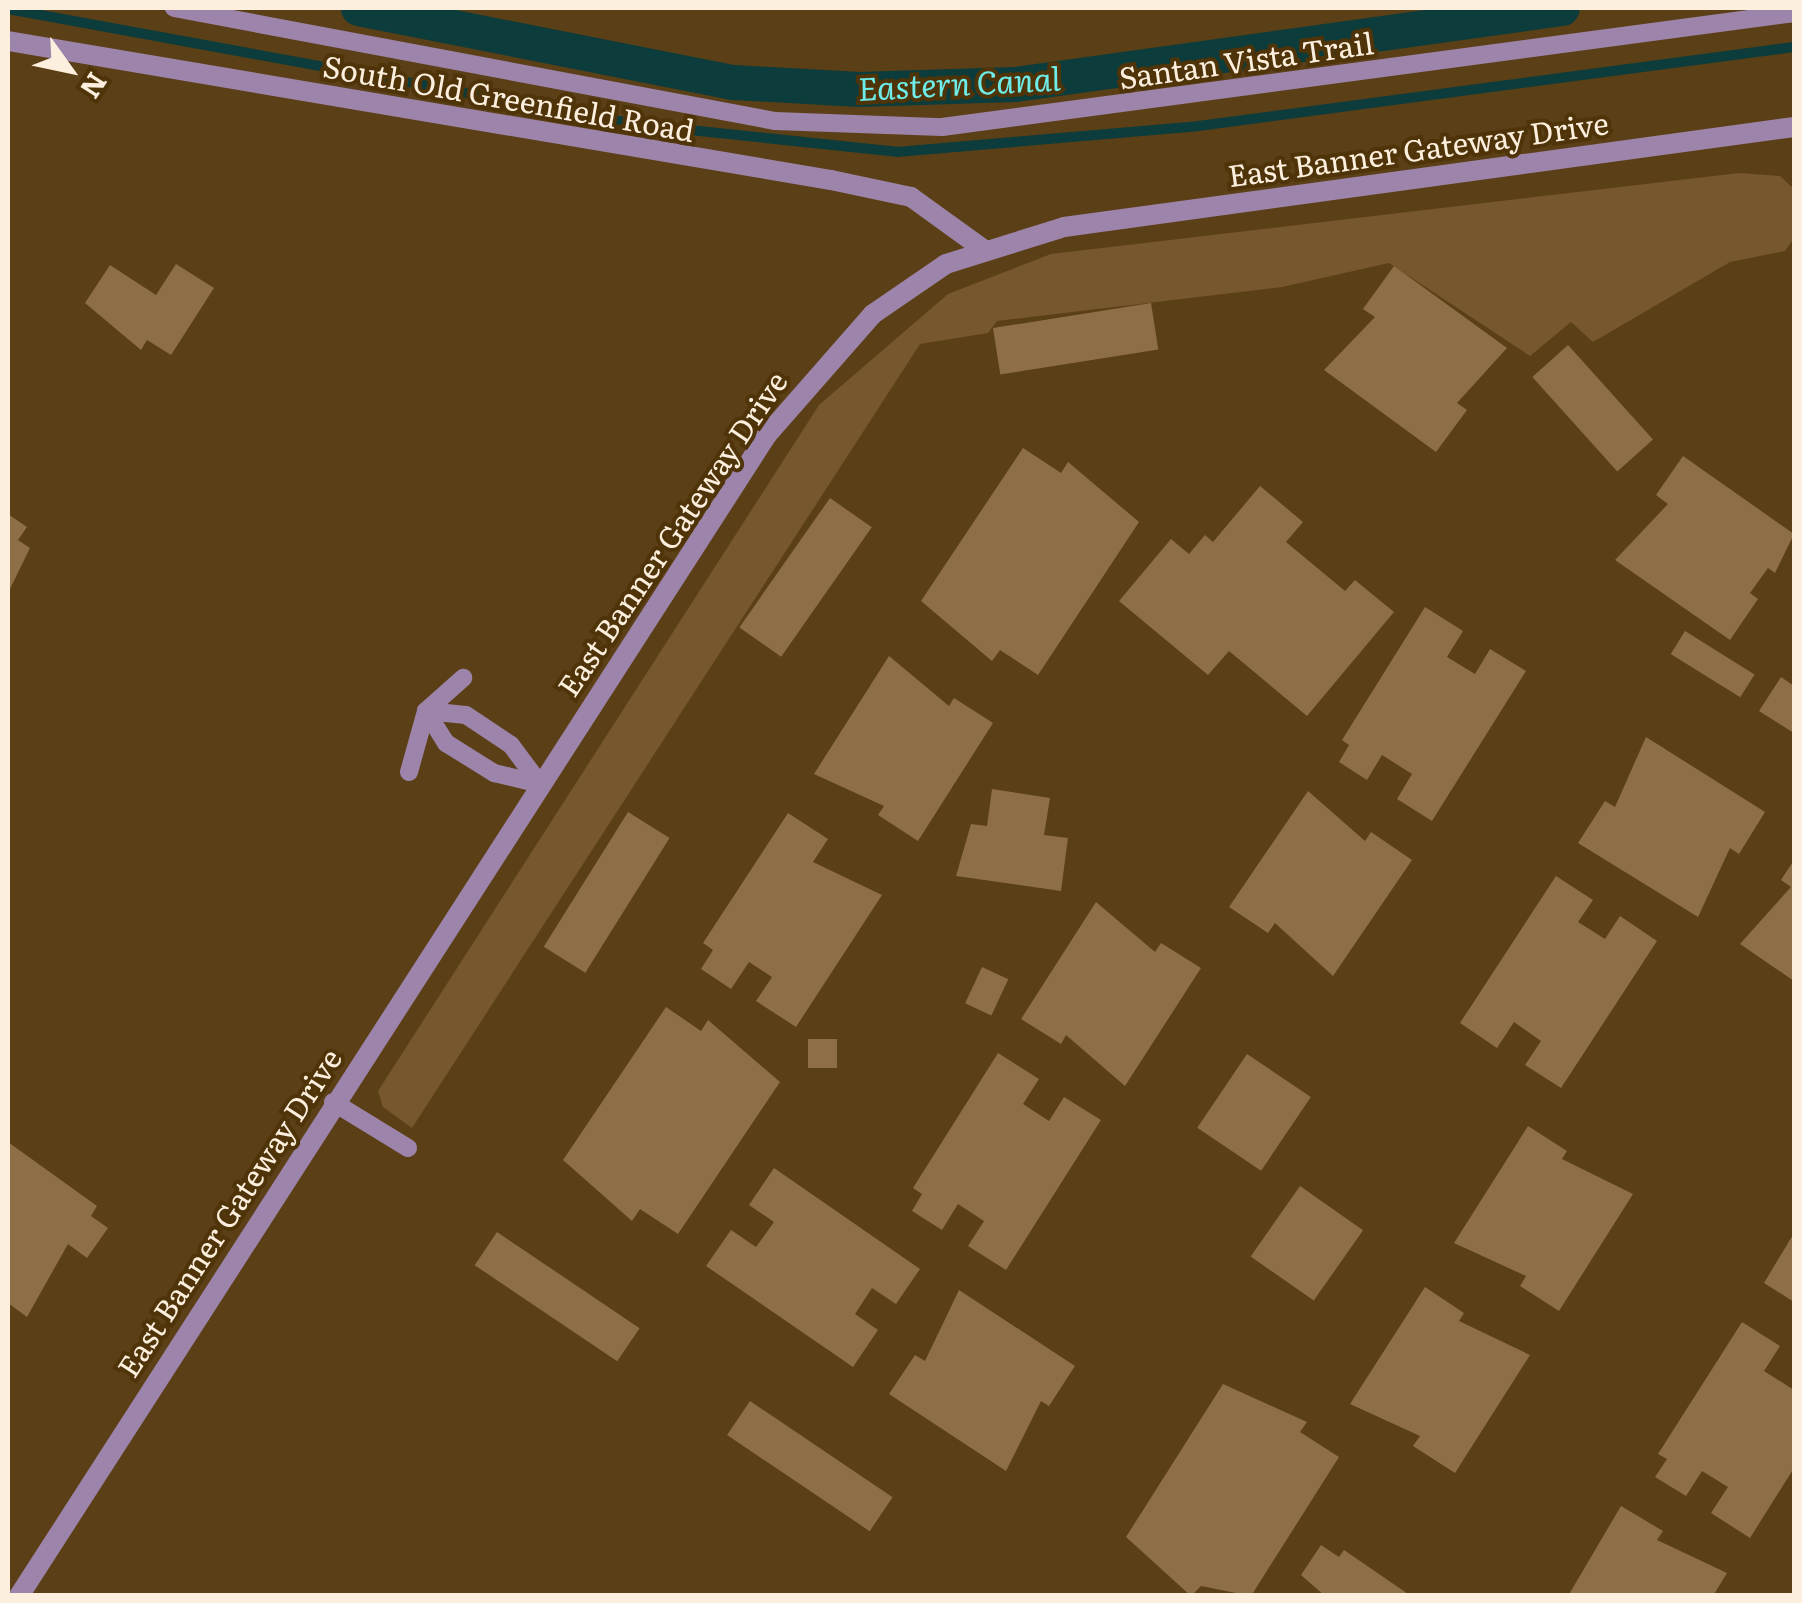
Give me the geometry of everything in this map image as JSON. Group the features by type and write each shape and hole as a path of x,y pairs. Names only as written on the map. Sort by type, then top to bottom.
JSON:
{"street":[{"name":"South Old Greenfield Road","path":"8,42 831,180 911,197 983,248"},
{"name":"East Banner Gateway Drive","path":"19,1596 333,1102 802,390 873,314 983,248 1116,218 1794,127"}],"lane":[{"name":"Santan Vista Trail","path":"174,8 775,121 942,127 1794,12"},
{"path":"408,772 426,711 463,678"},
{"path":"426,711 466,715 511,744 540,784"},
{"path":"426,711 446,743 494,773 540,784"},
{"path":"333,1102 408,1148"}],"shaded area":[{"path":"1739,173 1780,176 1794,189 1794,238 1785,251 1730,262 1593,342 1571,322 1530,356 1389,263 1282,287 997,321 988,333 920,344 412,1128 383,1107 378,1091 819,405 948,294 1051,254"}],"building":[{"path":"176,264 214,288 171,355 147,340 141,350 85,303 110,265 156,295"},
{"path":"1394,266 1507,348 1457,403 1467,410 1436,452 1324,370 1375,317 1363,309"},
{"path":"1151,303 1158,349 1000,374 993,328"},
{"path":"1568,345 1653,439 1617,471 1532,377"},
{"path":"1023,448 1061,473 1068,462 1139,522 1038,675 1000,650 992,661 921,601"},
{"path":"1683,456 1794,534 1775,573 1768,568 1750,593 1758,599 1730,640 1615,560 1668,504 1656,495"},
{"path":"1260,486 1303,522 1286,542 1345,591 1355,580 1394,612 1307,716 1229,651 1208,675 1119,601 1171,539 1189,554 1205,535 1213,542"},
{"path":"830,498 872,527 781,657 739,627"},
{"path":"8,514 27,527 18,540 30,548 8,593"},
{"path":"1425,607 1463,631 1447,657 1475,674 1490,649 1526,671 1432,821 1397,799 1412,774 1382,755 1367,780 1339,762 1349,745 1342,740"},
{"path":"1685,631 1755,674 1740,697 1671,654"},
{"path":"889,656 949,706 954,698 993,723 918,841 878,815 884,806 814,774"},
{"path":"1781,677 1794,686 1794,733 1759,711"},
{"path":"1646,737 1765,812 1739,854 1730,848 1698,917 1578,843 1605,801 1615,807"},
{"path":"992,789 1050,798 1044,835 1068,838 1061,891 956,876 971,824 987,826"},
{"path":"1308,791 1365,841 1371,832 1412,860 1333,976 1275,923 1268,933 1229,907"},
{"path":"628,812 670,838 585,973 544,947"},
{"path":"788,813 828,839 813,862 882,895 796,1027 756,1001 772,977 749,962 731,989 701,969 713,950 703,943"},
{"path":"1794,860 1794,981 1740,944 1791,887 1781,880"},
{"path":"1556,876 1593,900 1578,922 1605,939 1620,916 1657,941 1561,1088 1525,1065 1541,1041 1514,1022 1497,1048 1460,1023"},
{"path":"1096,902 1155,952 1161,943 1201,968 1125,1086 1066,1035 1061,1044 1021,1019"},
{"path":"982,967 1008,979 991,1016 965,1003"},
{"path":"666,1007 701,1031 708,1020 780,1082 678,1234 640,1209 632,1221 563,1160"},
{"path":"808,1039 837,1039 837,1068 808,1068"},
{"path":"998,1053 1039,1079 1023,1104 1049,1121 1064,1097 1101,1120 1006,1270 968,1246 984,1221 958,1204 942,1230 912,1211 922,1194 913,1188"},
{"path":"1247,1054 1311,1097 1261,1171 1197,1128"},
{"path":"1528,1126 1567,1151 1562,1159 1633,1194 1559,1311 1520,1286 1526,1276 1454,1243"},
{"path":"8,1142 97,1206 91,1216 108,1228 87,1258 68,1244 27,1317 8,1303"},
{"path":"774,1168 920,1269 896,1304 872,1288 855,1314 878,1330 853,1367 706,1266 731,1230 756,1247 774,1222 749,1205"},
{"path":"1300,1186 1363,1230 1314,1301 1251,1256"},
{"path":"497,1232 640,1328 617,1361 475,1265"},
{"path":"1794,1233 1794,1302 1764,1283"},
{"path":"1425,1287 1464,1313 1459,1321 1530,1355 1455,1473 1413,1446 1420,1436 1350,1404"},
{"path":"959,1290 1075,1366 1049,1406 1041,1401 1006,1471 889,1394 915,1355 925,1361"},
{"path":"1742,1322 1780,1346 1764,1371 1794,1390 1794,1468 1750,1538 1711,1513 1728,1487 1702,1471 1686,1496 1655,1477 1667,1459 1658,1454"},
{"path":"1223,1384 1307,1422 1300,1432 1339,1457 1251,1596 1201,1586 1191,1596 1126,1537"},
{"path":"750,1401 893,1497 870,1531 727,1435"},
{"path":"1621,1506 1663,1531 1657,1540 1727,1573 1713,1596 1568,1596"},
{"path":"1321,1545 1339,1557 1344,1550 1411,1596 1325,1596 1301,1575"}],"waterway":[{"name":"Eastern Canal","path":"358,8 733,82 859,89 1015,84 1562,8"},
{"path":"8,9 642,125 897,152 1198,126 1794,47"}]}
